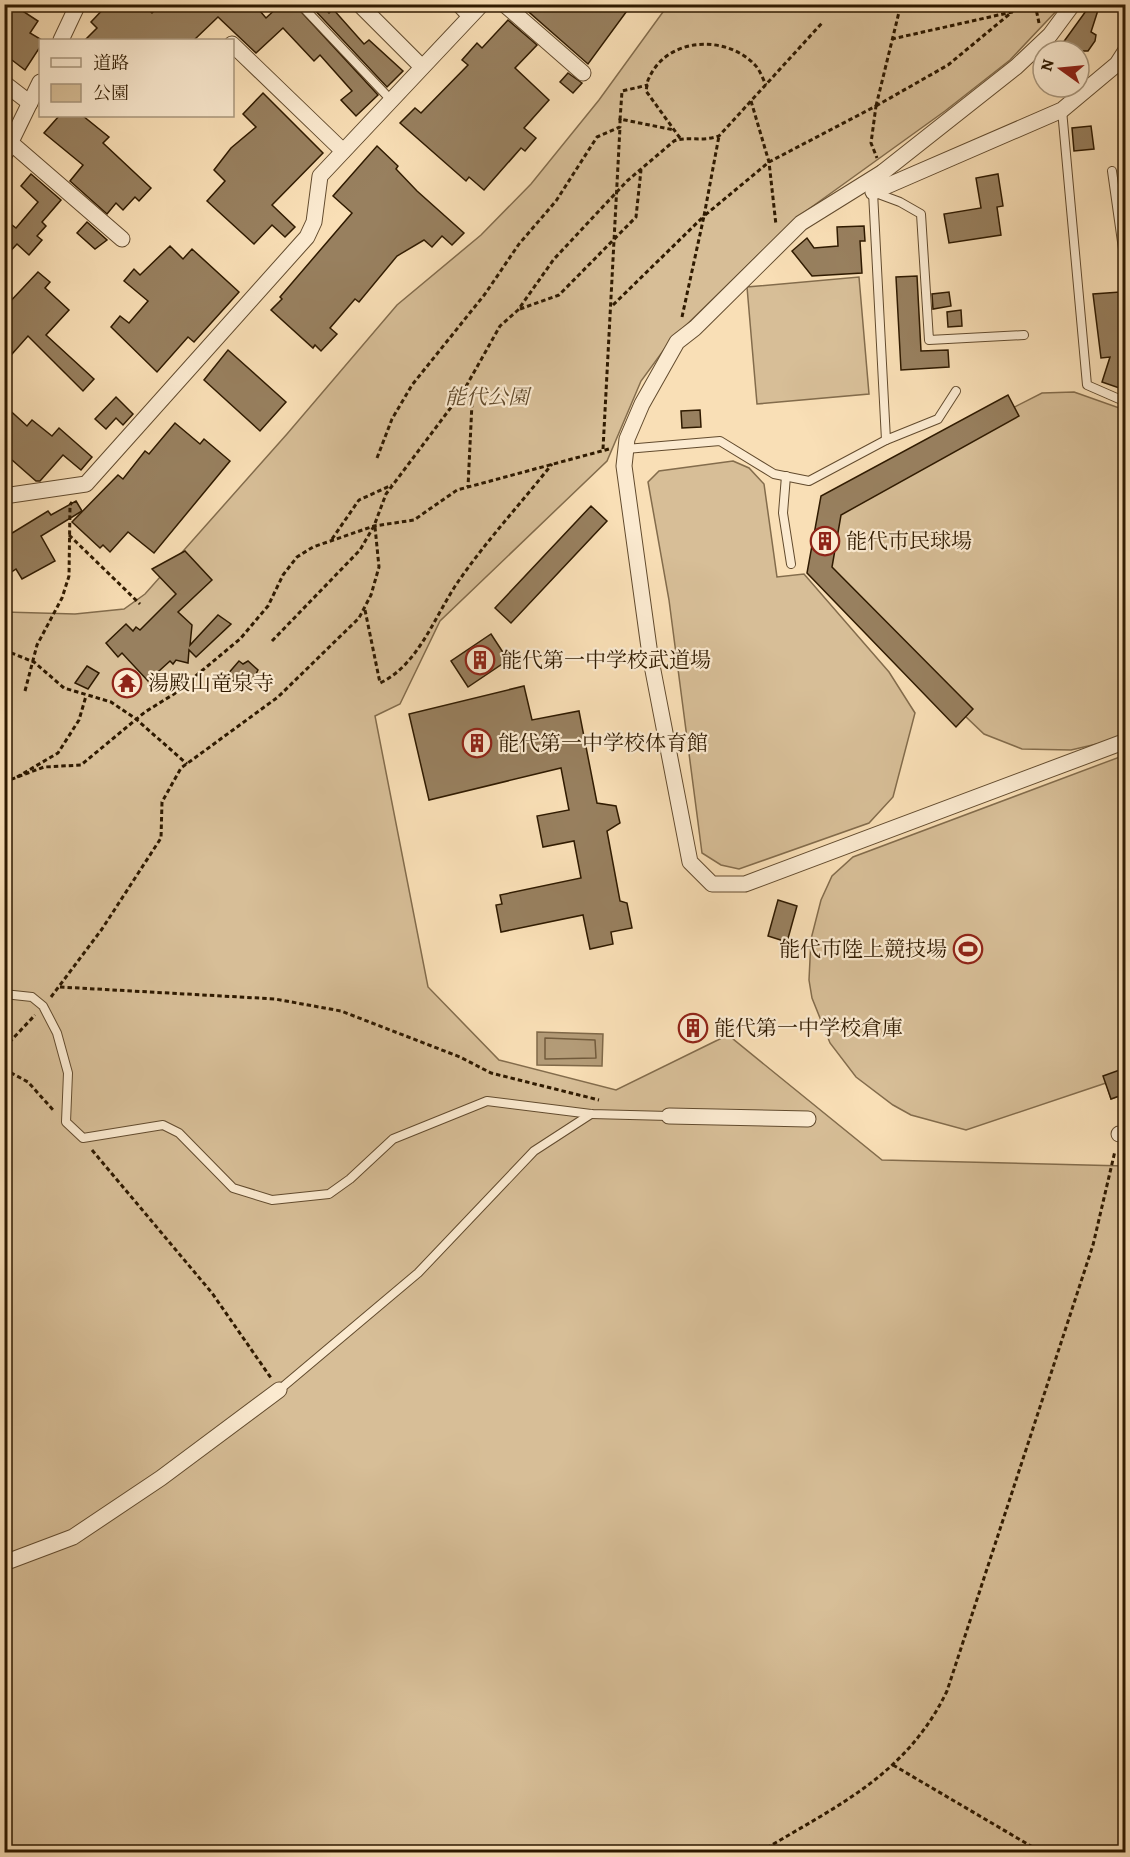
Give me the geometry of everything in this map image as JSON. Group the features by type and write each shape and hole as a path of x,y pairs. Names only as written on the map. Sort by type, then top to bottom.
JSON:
{"street":[{"path":"60,39 78,4"},
{"path":"359,4 422,67"},
{"path":"4,496 86,484 307,237 314,222 320,176 482,4"},
{"path":"504,4 583,73"},
{"path":"1073,4 1050,35 1016,67 883,172 801,223 695,328 677,342 642,404 626,449 624,466 646,633 690,861 712,884 745,884 1125,741"},
{"path":"234,45 343,151"},
{"path":"873,192 1062,110 1117,64 1125,50"},
{"path":"4,83 30,103"},
{"path":"39,84 8,149 122,240"},
{"path":"873,192 883,172"},
{"path":"669,1116 808,1119"},
{"path":"4,1563 73,1537 160,1478 279,1389"}],"lane":[{"path":"300,4 391,100"},
{"path":"454,4 468,19"},
{"path":"1062,110 1087,385 1125,402"},
{"path":"1112,171 1125,270"},
{"path":"886,440 873,192 900,202 921,214 929,340 1024,335"},
{"path":"626,449 720,441 774,474 809,481 886,440 938,419 956,391"},
{"path":"786,476 783,513 791,564"},
{"path":"4,994 32,997 43,1006 57,1033 68,1072 66,1122 83,1138 163,1125 179,1133 233,1188 272,1200 329,1194 350,1179 393,1139 487,1101 591,1114 669,1116"},
{"path":"279,1389 418,1273 534,1151 591,1114"}],"path":[{"path":"883,172 871,143 876,106 901,4"},
{"path":"611,307 704,216 769,162 948,65 1012,12 892,39"},
{"path":"272,641 360,550 374,525 386,494 464,390 500,326 518,310 555,259 617,192 674,141 680,139 706,141 719,135 822,23"},
{"path":"680,139 646,91 649,78 671,53 681,48 719,44 732,48 757,66 766,86"},
{"path":"603,449 622,91 648,85"},
{"path":"751,101 769,162 778,247"},
{"path":"620,119 674,130"},
{"path":"376,458 392,419 412,385 485,294 519,244 556,201 597,136 620,127"},
{"path":"677,342 719,135"},
{"path":"518,310 559,295 636,217 641,170"},
{"path":"464,390 472,403 468,487"},
{"path":"6,782 44,768 81,765 136,719 174,694 240,639 268,606 283,574 297,557 313,547 374,525 414,520 457,490 603,449 626,449"},
{"path":"364,608 380,683 398,675 416,651 460,579 553,463"},
{"path":"26,691 37,645 62,598 69,576 70,506 86,484"},
{"path":"331,541 359,500 393,484"},
{"path":"4,1048 60,987 102,929 161,838 162,802 181,768 278,697 359,618 371,595 379,567 374,525"},
{"path":"68,533 140,604"},
{"path":"4,650 32,661 64,688 111,702 136,719 187,764"},
{"path":"6,782 58,753 78,720 86,696"},
{"path":"60,987 274,999 341,1011 460,1057 491,1073 610,1103"},
{"path":"4,1069 28,1082 57,1114"},
{"path":"760,1852 878,1779 910,1749 934,1716 947,1691 1093,1245 1122,1134"},
{"path":"89,1147 212,1293 279,1389"},
{"path":"893,1766 1041,1852"}],"green space":[{"name":"能代公園","path":"668,5 1062,5 1010,60 945,111 795,219 671,340 641,381 607,461 440,621 400,704 375,716 428,987 499,1060 616,1090 728,1035 882,1160 1125,1166 1125,1852 5,1852 5,612 75,614 124,609 145,594 287,434 397,305 481,235 531,184 599,100"},
{"path":"859,277 869,394 757,404 747,287"},
{"path":"1074,392 1125,410 1126,733 1114,740 1071,750 1022,749 984,734 817,575 830,501 1042,393"},
{"path":"733,461 749,468 764,484 777,577 804,574 889,672 915,713 893,797 869,823 739,869 721,865 702,853 669,600 648,482 659,471"},
{"name":"能代市陸上競技場","path":"1125,755 1125,1094 1111,1099 1106,1083 966,1130 911,1115 893,1105 856,1077 830,1043 812,998 809,980 811,939 821,900 832,876 853,857"}],"water":[{"path":"537,1032 603,1034 602,1066 537,1065"}],"building":[{"path":"4,4 12,4 38,21 30,33 40,39 39,49 25,70 4,54"},
{"path":"108,4 143,4 152,13 161,4 254,4 266,18 281,4 294,4 378,95 356,116 341,100 352,91 320,55 314,61 283,28 256,53 218,17 195,39 86,39 97,28 91,22"},
{"path":"309,4 320,4 329,13 333,9 364,44 369,40 403,71 387,87"},
{"path":"523,4 632,4 588,64 522,6"},
{"path":"1091,4 1100,4 1091,32 1096,35 1091,47 1091,39 1066,39"},
{"path":"508,20 537,45 515,68 549,100 524,128 536,138 525,151 521,148 484,190 469,177 466,181 400,123 415,108 421,113 468,65 462,60 477,43 482,48"},
{"path":"568,73 582,83 573,93 560,82"},
{"path":"263,93 323,153 272,205 295,227 285,237 272,225 254,244 207,201 225,181 214,170 231,148 256,127 243,114"},
{"path":"58,117 84,117 109,137 103,143 151,188 139,201 135,197 123,210 116,203 107,214 70,181 83,165 44,133"},
{"path":"1091,126 1094,149 1074,151 1072,128"},
{"path":"377,146 398,166 396,169 417,191 464,233 452,245 442,236 432,247 424,240 397,256 359,302 355,299 330,328 337,334 321,351 315,345 313,348 271,310 352,213 333,196"},
{"path":"31,174 61,200 42,222 46,226 37,236 42,240 29,255 17,244 4,258 4,235 12,225 16,228 38,202 21,186"},
{"path":"998,174 1003,206 997,207 1001,235 949,243 944,214 981,208 976,178"},
{"path":"87,222 107,240 95,249 77,233"},
{"path":"864,226 865,241 860,241 862,273 812,276 792,251 807,238 814,248 838,246 837,227"},
{"path":"170,246 183,259 192,249 239,292 194,342 188,337 157,372 111,327 120,316 129,323 148,301 124,281 134,269 140,275"},
{"path":"38,272 50,282 45,288 69,310 46,335 94,379 83,391 28,336 4,363 4,308"},
{"path":"917,276 921,351 948,350 949,367 901,370 896,277"},
{"path":"949,292 951,306 933,309 932,294"},
{"path":"1120,292 1125,390 1102,382 1110,357 1101,358 1093,294"},
{"path":"961,310 962,326 948,327 947,312"},
{"path":"228,350 286,402 260,431 204,380"},
{"name":"能代市民球場","path":"1008,395 1019,416 841,515 832,567 973,709 956,727 807,573 821,496"},
{"path":"116,397 133,414 123,425 116,418 106,429 95,419"},
{"path":"4,405 27,426 32,420 52,436 59,428 92,457 81,470 63,455 40,481 36,481 4,453"},
{"path":"700,410 701,427 682,428 681,411"},
{"path":"175,423 200,444 204,439 230,461 154,553 128,532 110,552 103,545 100,548 72,522 118,475 123,479 145,451 149,454"},
{"path":"76,501 82,511 41,536 55,561 22,579 16,569 4,577 4,538 48,511 51,515"},
{"path":"591,506 607,521 511,623 495,608"},
{"path":"185,551 212,580 178,612 192,625 190,645 218,615 231,624 196,657 189,650 188,663 176,660 173,664 170,661 148,681 122,653 118,657 106,643 126,624 133,631 136,627 140,630 176,594 152,569"},
{"name":"能代第一中学校武道場","path":"491,634 508,660 468,687 451,661"},
{"path":"239,661 243,664 248,661 258,670 253,680 243,690 227,675"},
{"path":"87,666 99,673 88,689 75,683"},
{"path":"524,686 532,720 579,711 597,803 616,806 620,823 607,831 620,901 627,903 632,928 611,932 613,944 590,949 583,915 501,932 496,905 502,904 500,895 581,878 574,841 543,847 537,816 569,810 561,768 429,800 409,714"},
{"path":"778,900 797,906 787,942 768,936"},
{"path":"1125,1068 1125,1094 1111,1099 1103,1076"}],"place":[{"name":"能代市民球場","path":"825,541"},
{"name":"能代第一中学校武道場","path":"480,660"},
{"name":"湯殿山竜泉寺","path":"127,683"},
{"name":"能代第一中学校体育館","path":"477,743"},
{"name":"能代市陸上競技場","path":"968,949"},
{"name":"能代第一中学校倉庫","path":"693,1028"}]}
